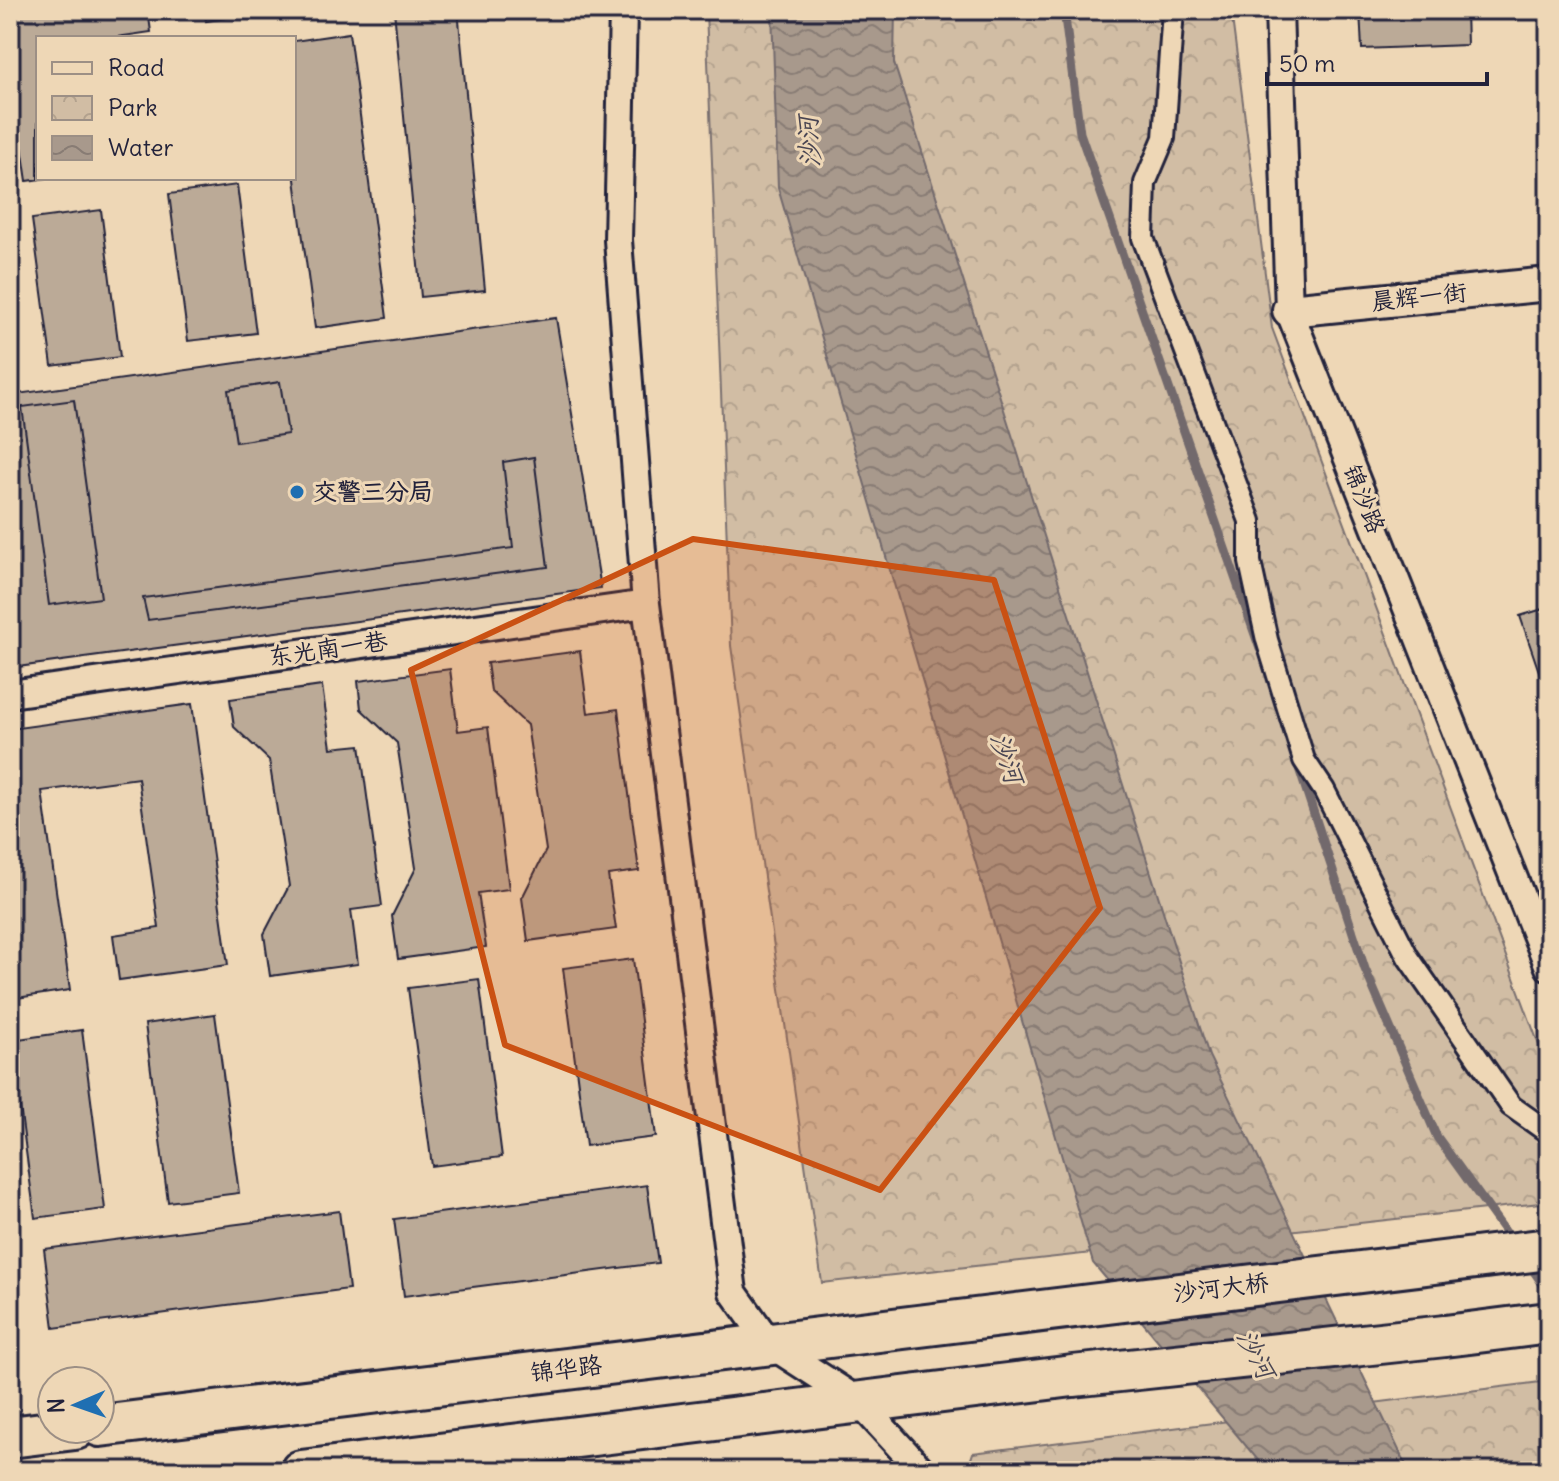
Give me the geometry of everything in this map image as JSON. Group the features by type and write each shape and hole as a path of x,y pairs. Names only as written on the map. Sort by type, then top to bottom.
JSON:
{"main road":[{"name":"沙河大桥","path":"1032,1310 1549,1249"},
{"name":"锦华路","path":"116,1424 1032,1310"},
{"path":"301,1471 858,1401 1535,1324"},
{"path":"10,1437 36,1434"}],"street":[{"path":"623,10 618,240 646,604 733,1292 770,1344 858,1401 922,1471"},
{"path":"1173,10 1164,138 1145,183 1143,238 1250,521 1250,562 1267,640 1304,760 1324,790 1408,957 1511,1106 1549,1133"},
{"name":"锦沙路","path":"1279,10 1289,310 1549,967"},
{"name":"晨辉一街","path":"1289,310 1549,284"},
{"name":"东光南一巷","path":"10,694 646,604"}],"highlighted area":[{"path":"693,539 994,580 1100,908 880,1190 505,1045 411,670"}],"green space":[{"path":"706,10 1231,10 1272,328 1549,1072 1549,1202 822,1283 731,646"},
{"path":"1549,1381 1549,1471 967,1471 973,1453"}],"water":[{"name":"沙河","path":"772,10 895,10 894,63 1209,1056 1407,1467 1413,1471 1267,1471 1093,1263 778,188"}],"building":[{"path":"10,10 148,10 151,32 124,36 36,36 36,180 27,181 10,66"},
{"path":"204,10 283,10 206,21"},
{"path":"394,10 458,10 485,290 421,297"},
{"path":"1360,10 1466,10 1467,45 1362,49"},
{"path":"349,33 387,318 315,328 295,180 296,41"},
{"path":"237,185 256,333 188,341 169,194"},
{"path":"101,210 120,357 52,366 32,219"},
{"name":"交警三分局","path":"556,318 601,588 10,668 10,395"},
{"path":"280,382 288,434 236,442 228,390"},
{"path":"74,400 101,598 49,605 22,407"},
{"path":"534,457 548,567 148,620 143,598 513,548 503,462"},
{"path":"1549,607 1549,701 1520,616"},
{"path":"580,651 588,713 618,709 639,871 608,875 616,929 528,941 522,898 546,850 527,725 491,691 487,663"},
{"path":"450,669 458,731 488,727 509,889 478,893 486,947 398,959 392,916 416,868 397,743 361,709 358,681"},
{"path":"322,686 331,748 360,745 382,906 351,910 358,964 270,976 264,934 289,886 269,760 234,727 230,699"},
{"path":"192,704 228,965 119,980 113,935 159,928 138,778 42,791 70,990 10,999 10,729"},
{"path":"633,959 656,1137 586,1146 563,968"},
{"path":"479,979 502,1157 432,1166 408,988"},
{"path":"215,1014 239,1193 168,1202 145,1024"},
{"path":"82,1030 105,1209 35,1218 11,1040"},
{"path":"647,1185 658,1263 404,1296 394,1219"},
{"path":"339,1211 349,1289 54,1328 44,1249"}],"waterway":[{"path":"1064,10 1080,133 1260,649"},
{"path":"1297,762 1365,969 1437,1137 1512,1241"},
{"path":"1528,1263 1549,1293"}],"place":[{"name":"交警三分局","path":"297,492"}]}
